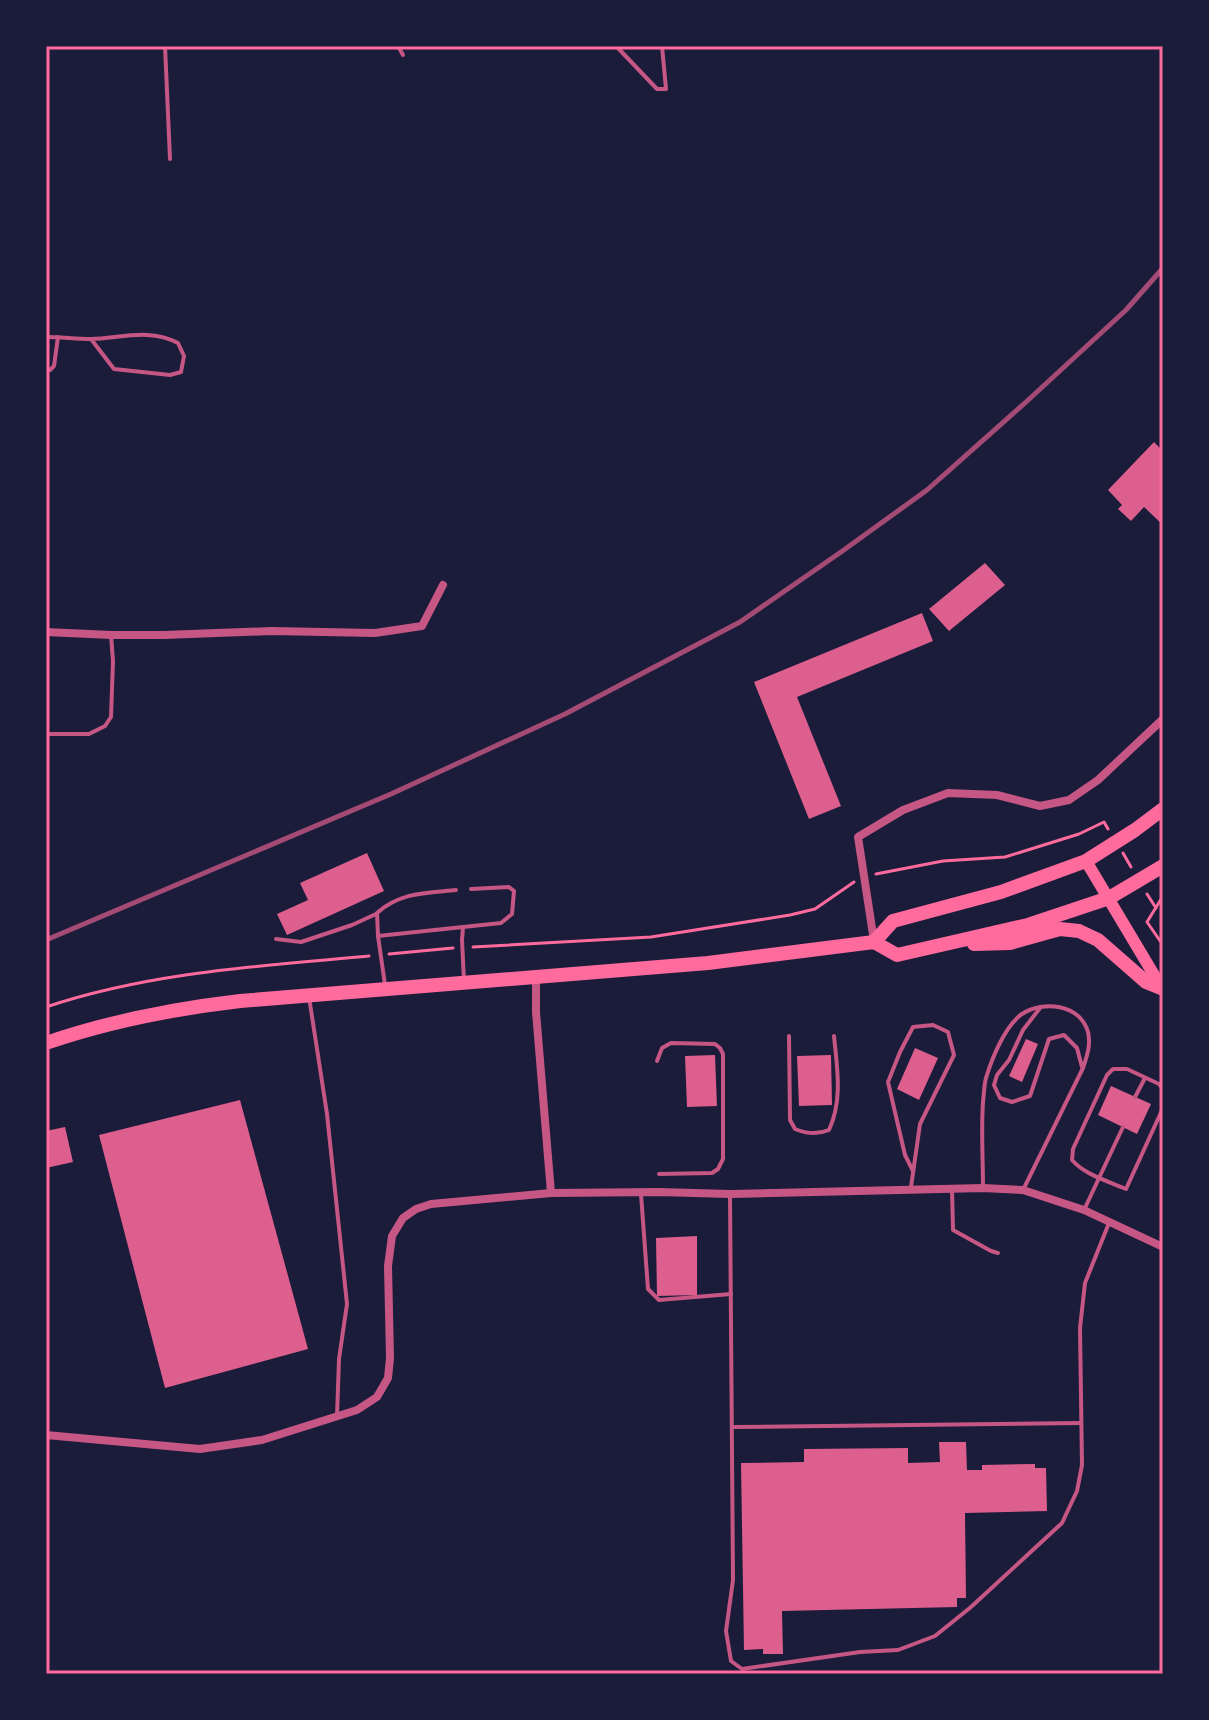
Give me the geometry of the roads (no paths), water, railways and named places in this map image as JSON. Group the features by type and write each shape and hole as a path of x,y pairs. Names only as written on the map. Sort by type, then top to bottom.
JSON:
{"highway":[{"path":"874,942 893,921 1001,892 1086,861 1163,809"},
{"path":"46,1043 93,1027 189,1007 708,963 874,942 897,955 1028,925 1109,898 1163,866"},
{"path":"946,944 1010,943 1060,929 1079,931 1106,947 1146,982 1162,989"}],"main road":[{"path":"1086,861 1162,989"}],"street":[{"path":"46,632 111,635 271,631 375,633 422,626 443,585"},
{"path":"874,942 858,837 903,810 948,793 997,795 1040,806 1069,800 1098,780 1163,719"},
{"path":"536,977 536,1012 551,1193"},
{"path":"46,1435 200,1449 262,1440 357,1410 377,1397 388,1378 388,1266 392,1236 403,1218 431,1204 551,1193 1023,1190 1084,1210 1163,1247"}],"lane":[{"path":"165,46 170,159"},
{"path":"398,46 403,55"},
{"path":"616,46 657,89 666,89 662,46"},
{"path":"46,337 91,339 135,334 166,337 178,343 184,356 181,372 170,375 114,369 91,339"},
{"path":"46,370 54,366 58,337"},
{"path":"46,734 89,734 105,726 111,717 111,635"},
{"path":"378,936 501,923 512,914 514,891 509,887 471,889"},
{"path":"276,939 301,942 352,925 400,898 456,890"},
{"path":"377,913 386,990"},
{"path":"463,927 464,983"},
{"path":"309,996 327,1114 347,1304 339,1359 337,1416"},
{"path":"1041,1006 997,1075 994,1085 1000,1098 1012,1102 1030,1096 1049,1039 1064,1035 1077,1048 1083,1068"},
{"path":"983,1188 985,1080 1004,1034 1021,1015 1041,1006 1061,1006 1077,1015 1087,1030 1089,1052 1023,1190"},
{"path":"911,1190 920,1124 954,1055 948,1032 933,1025 913,1027 888,1082 905,1155 913,1171"},
{"path":"789,1036 790,1120 795,1129 806,1134 829,1130 837,1103 834,1036"},
{"path":"657,1061 662,1048 671,1043 715,1044 723,1054 723,1159 718,1169 712,1173 659,1174"},
{"path":"1163,1089 1159,1084 1127,1069 1113,1069 1107,1075 1078,1137 1072,1160 1078,1167 1126,1189 1163,1108"},
{"path":"1135,1097 1145,1077"},
{"path":"1084,1210 1123,1127"},
{"path":"952,1189 953,1230 998,1253"},
{"path":"641,1192 648,1289 659,1300 731,1294"},
{"path":"730,1194 733,1580 726,1631 731,1661 742,1669 860,1652 898,1650 935,1636 1062,1523 1077,1491 1082,1465 1080,1328 1085,1283 1109,1223"},
{"path":"733,1427 1081,1423"}],"railway":[{"path":"46,940 391,794 565,714 740,622 927,490 1126,310 1163,268"}]}
